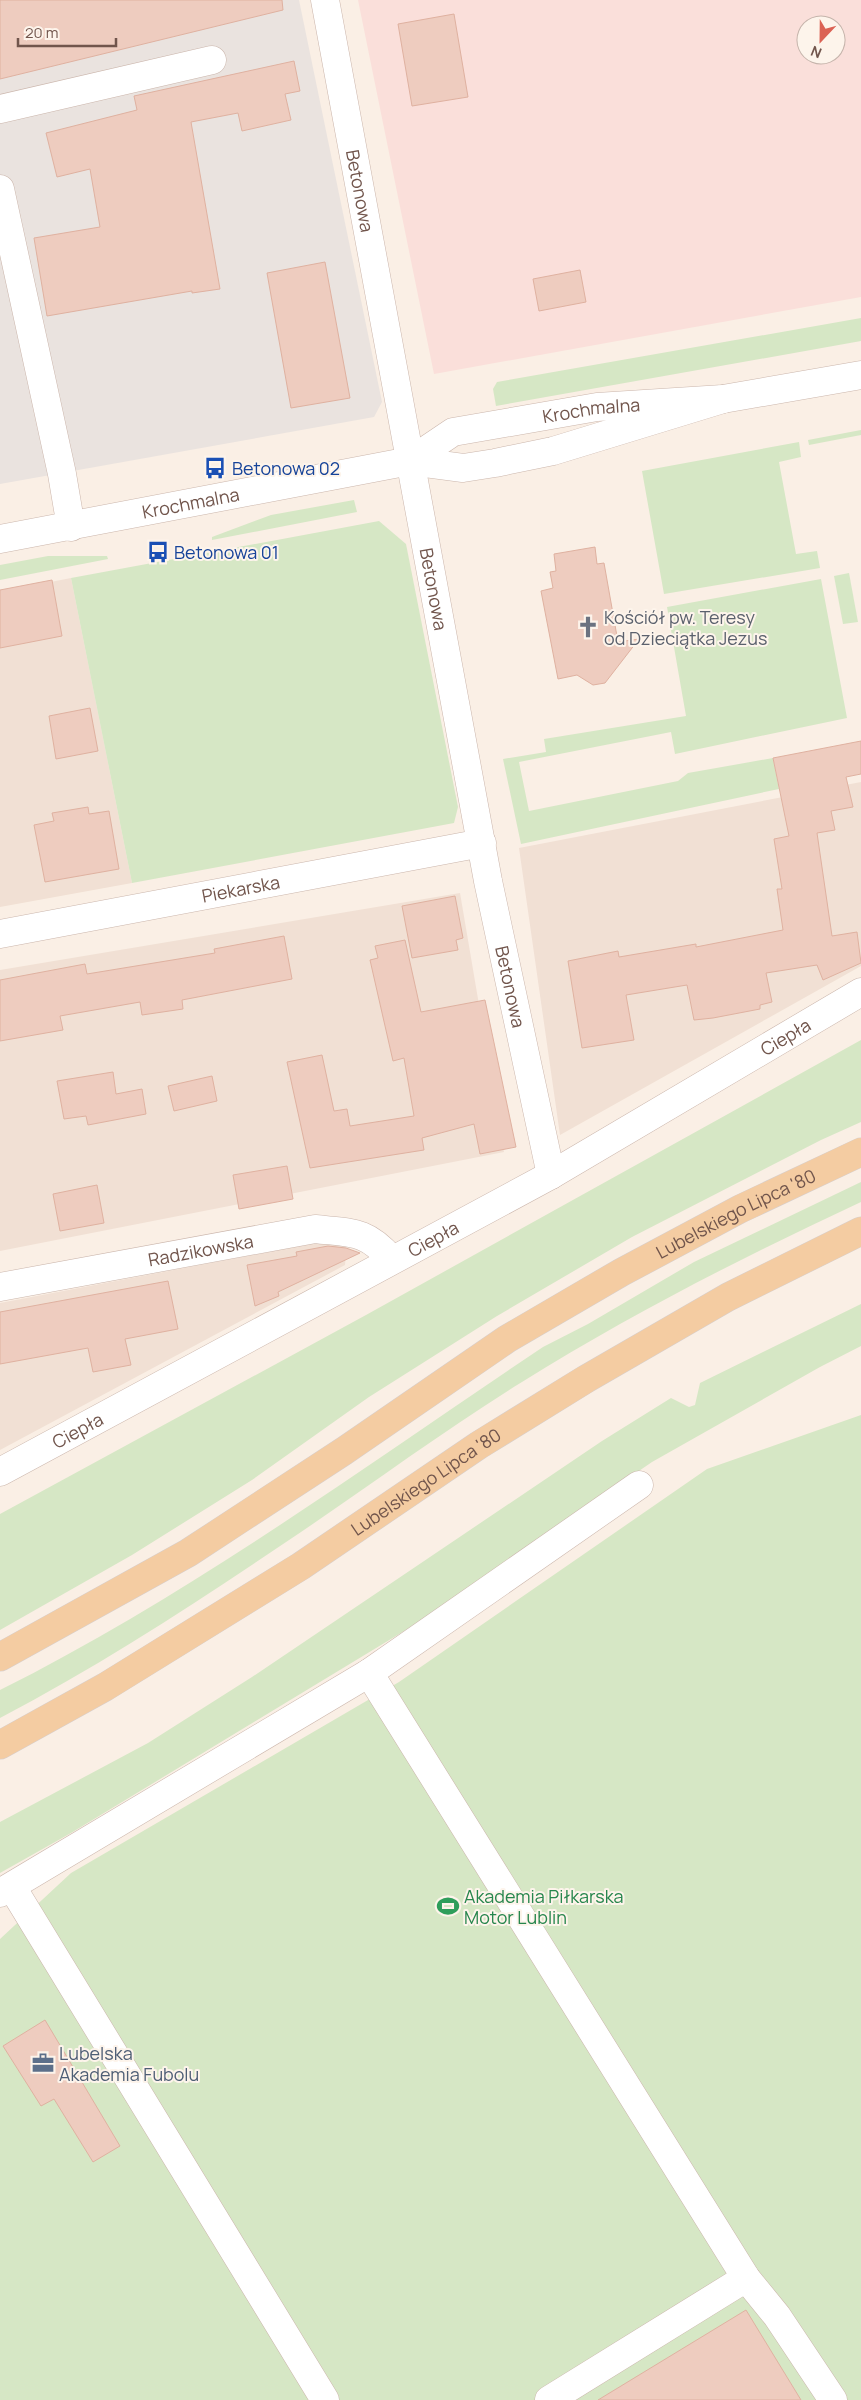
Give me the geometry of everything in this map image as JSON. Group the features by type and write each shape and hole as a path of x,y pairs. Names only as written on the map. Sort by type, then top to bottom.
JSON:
{"main road":[{"name":"Lubelskiego Lipca '80","path":"0,1657 188,1553 344,1451 507,1339 622,1272 740,1209 861,1152"},
{"name":"Lubelskiego Lipca '80","path":"0,1745 105,1688 293,1571 479,1445 586,1379 728,1296 861,1231"}],"street":[{"name":"Betonowa","path":"325,0 482,843 551,1175"},
{"path":"0,109 212,60"},
{"path":"0,189 62,474 71,527"},
{"name":"Krochmalna","path":"410,461 453,432 597,406 723,399 861,375"},
{"name":"Krochmalna","path":"0,539 410,461 463,468 504,461 553,451 597,439 723,399"},
{"name":"Piekarska","path":"0,934 482,843"},
{"name":"Ciepła","path":"0,1472 551,1175 861,992"},
{"name":"Radzikowska","path":"0,1287 316,1229 355,1233 377,1243 391,1260"},
{"path":"325,2400 6,1890 369,1674 639,1485"},
{"path":"369,1674 746,2278 777,2316 833,2400"},
{"path":"549,2400 746,2278"}],"shaded area":[{"path":"0,0 299,0 382,402 374,417 0,484"},
{"path":"358,0 861,0 861,297 434,374"},
{"path":"71,578 132,883 0,907 0,592"},
{"path":"861,782 861,966 560,1135 519,848"},
{"path":"460,893 504,1152 0,1251 0,970"},
{"path":"347,1237 345,1265 0,1450 0,1303"}],"green space":[{"path":"861,318 861,341 496,406 493,389 497,382"},
{"path":"861,430 861,435 809,445 808,440"},
{"path":"799,442 801,457 779,462 796,554 817,551 820,568 664,594 642,471"},
{"path":"354,500 357,512 212,540 212,537 271,515"},
{"path":"379,521 406,544 458,807 454,823 132,883 71,578"},
{"path":"48,556 107,556 108,559 0,580 0,565"},
{"path":"849,573 858,622 843,624 834,576"},
{"path":"821,579 847,718 675,754 671,732 519,762 529,811 678,781 688,773 773,758 779,789 521,844 503,759 546,752 544,739 686,716 667,607"},
{"path":"861,1040 861,1122 821,1140 632,1237 497,1316 369,1397 252,1480 132,1555 0,1630 0,1514 366,1315"},
{"path":"861,1182 861,1202 774,1243 689,1287 563,1357 466,1418 301,1532 190,1605 78,1675 0,1718 0,1690 71,1653 209,1571 344,1483 543,1347 588,1324 694,1262"},
{"path":"861,1304 861,1346 820,1367 652,1462 419,1622 71,1833 0,1873 0,1822 148,1743 252,1677 602,1441 671,1398 689,1407 695,1405 700,1383"},
{"name":"Akademia Piłkarska Motor Lublin","path":"861,1415 861,2400 0,2400 0,1939 71,1873 399,1682 707,1469"}],"building":[{"path":"0,0 282,0 283,10 0,79"},
{"path":"454,14 468,97 412,106 398,24"},
{"path":"294,61 300,91 285,94 291,120 242,131 238,113 191,122 220,289 192,293 192,291 47,316 34,238 100,227 90,169 57,177 46,133 137,110 134,96"},
{"path":"325,262 350,398 291,408 267,273"},
{"path":"580,270 586,302 539,311 533,279"},
{"name":"Kościół pw. Teresy od Dzieciątka Jezus","path":"595,547 597,564 604,563 618,642 639,639 605,683 593,685 577,675 558,679 541,591 553,588 550,572 556,571 554,554"},
{"path":"52,580 62,636 0,648 0,590"},
{"path":"90,708 98,751 56,759 49,716"},
{"path":"861,741 861,774 846,777 853,807 831,811 835,830 817,833 832,936 857,932 861,963 823,980 817,965 766,973 772,1002 760,1005 760,1009 713,1018 694,1020 687,985 626,995 634,1040 582,1048 568,961 618,951 619,957 696,944 696,947 783,930 777,889 782,889 774,839 789,836 773,758"},
{"path":"88,807 89,814 109,811 119,869 45,882 34,825 54,821 52,813"},
{"path":"455,896 463,938 456,940 458,950 412,958 402,906"},
{"path":"284,936 292,979 182,1000 183,1009 142,1015 140,1002 60,1016 63,1030 0,1041 0,980 85,964 87,974 215,953 214,949"},
{"path":"405,940 421,1012 485,1000 516,1147 480,1154 474,1124 422,1138 424,1150 310,1168 287,1062 322,1055 334,1111 347,1109 350,1126 414,1116 404,1058 393,1061 370,960 378,958 375,946"},
{"path":"113,1072 116,1094 142,1089 146,1114 88,1125 86,1116 64,1119 57,1081"},
{"path":"212,1076 217,1101 174,1111 168,1086"},
{"path":"287,1166 293,1199 239,1209 233,1175"},
{"path":"97,1185 104,1223 60,1231 53,1194"},
{"path":"328,1246 346,1248 360,1253 278,1292 279,1296 255,1306 247,1265 297,1256 296,1252"},
{"path":"168,1281 178,1329 125,1339 131,1365 93,1372 88,1348 0,1364 0,1312"},
{"path":"45,2020 120,2146 93,2162 54,2099 41,2106 3,2046"},
{"path":"746,2310 801,2400 598,2400"}],"place":[{"name":"Betonowa 02","path":"215,468"},
{"name":"Betonowa 01","path":"158,552"},
{"name":"Kościół pw. Teresy od Dzieciątka Jezus","path":"588,627"},
{"name":"Akademia Piłkarska Motor Lublin","path":"448,1906"},
{"name":"Lubelska Akademia Fubolu","path":"43,2063"}]}
